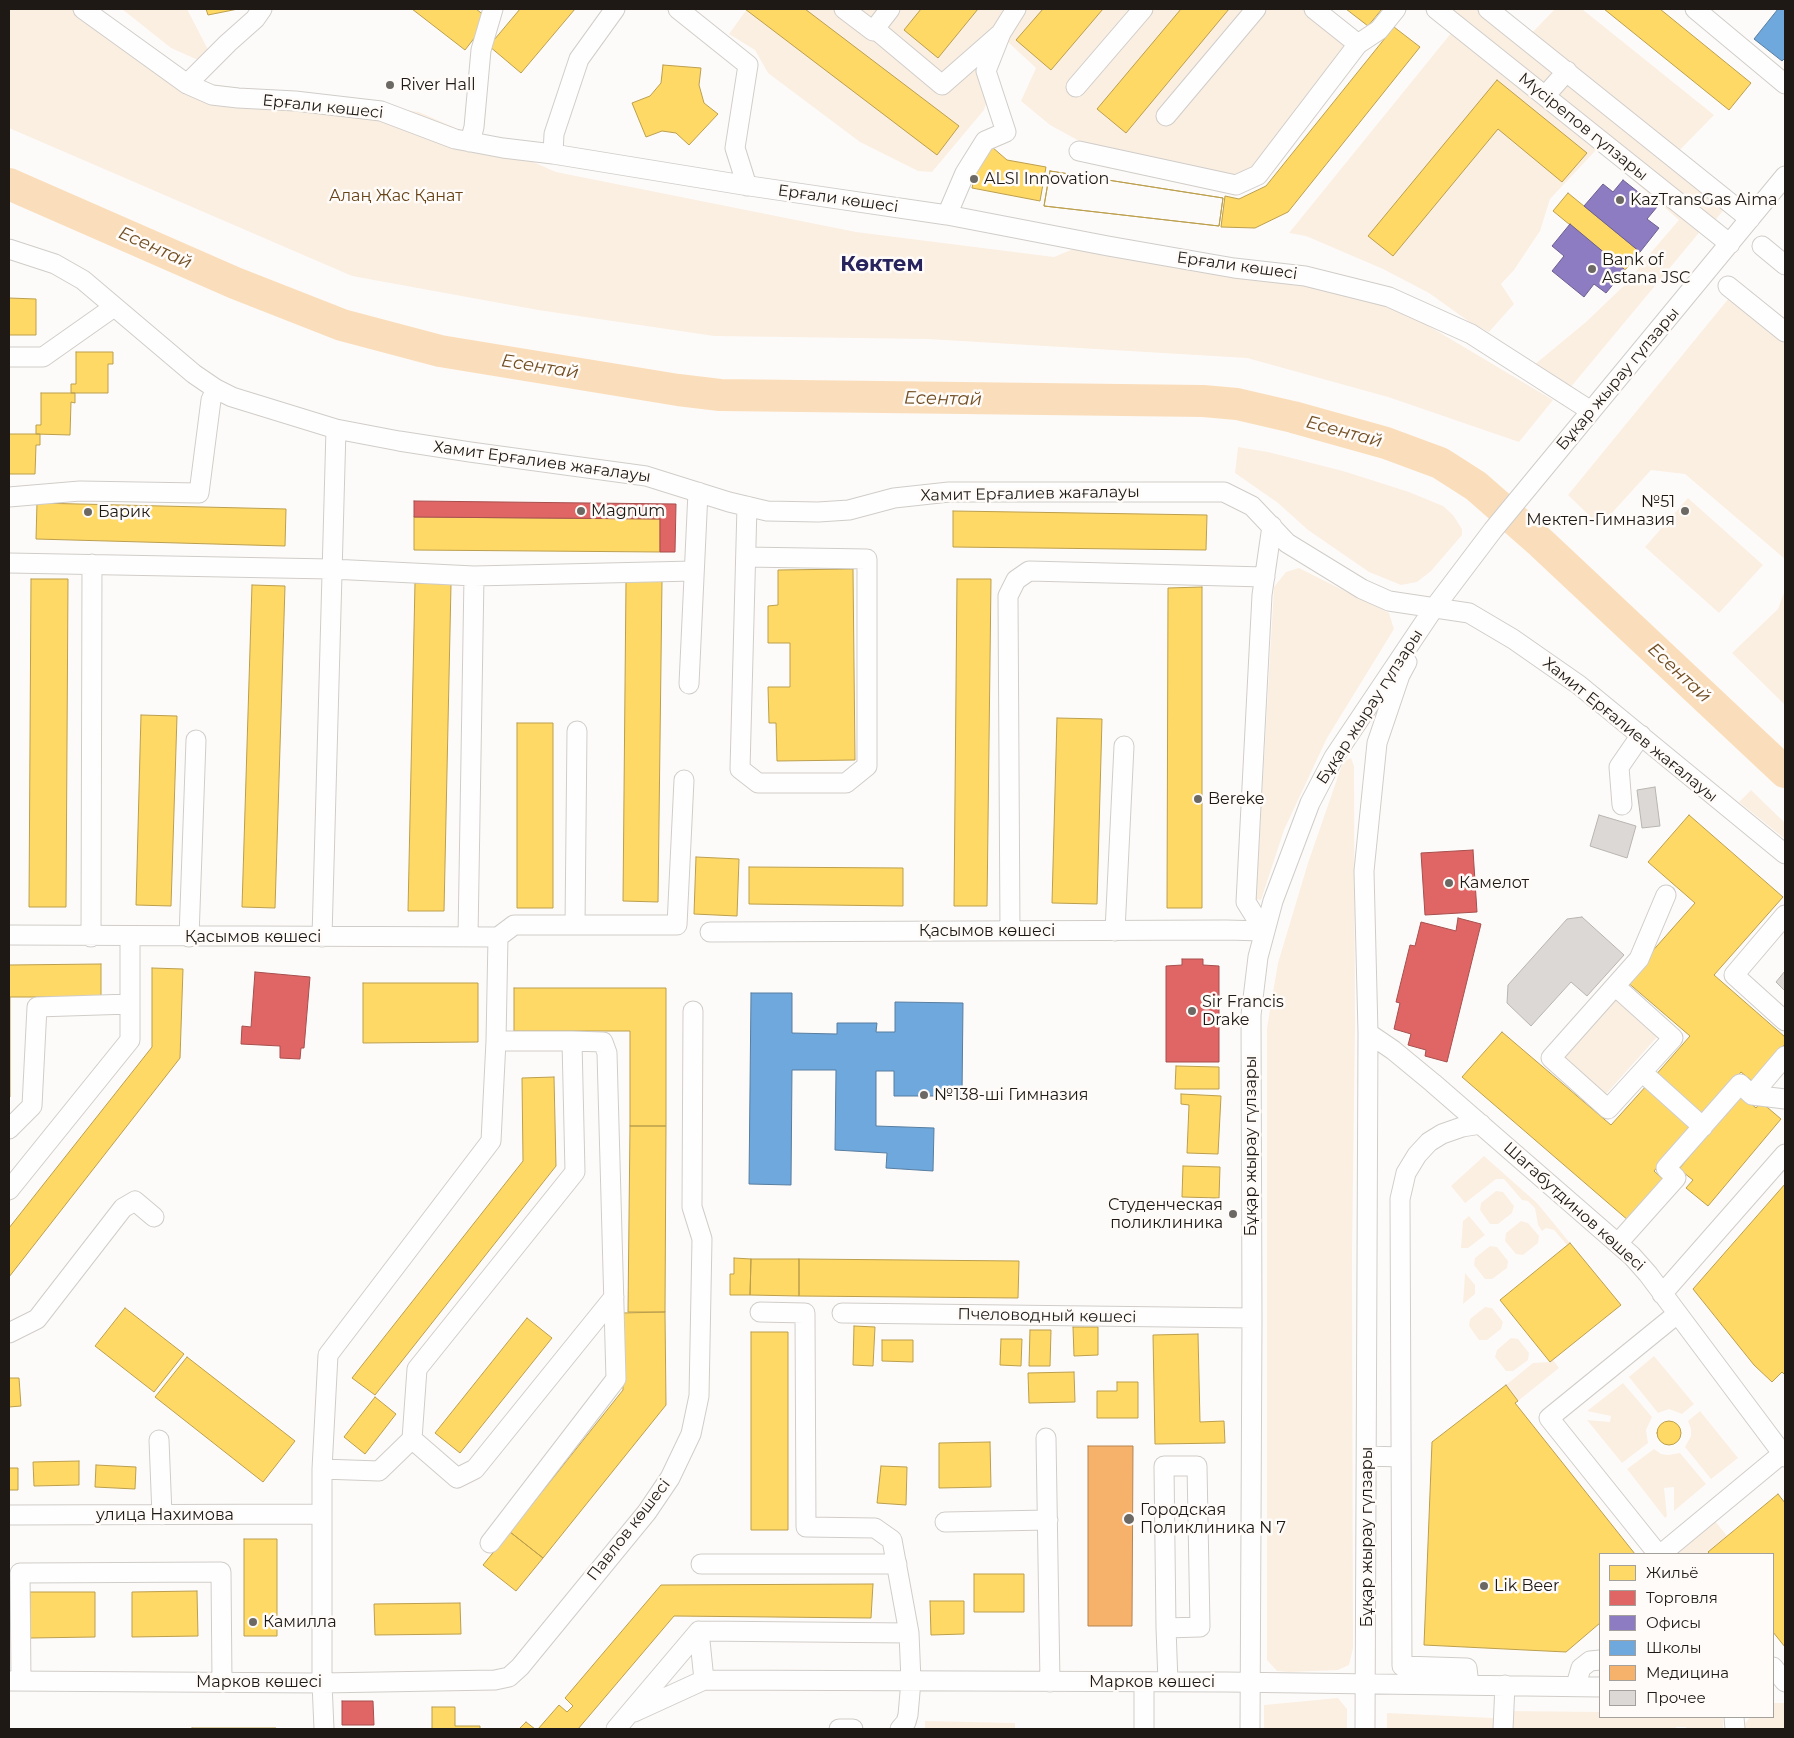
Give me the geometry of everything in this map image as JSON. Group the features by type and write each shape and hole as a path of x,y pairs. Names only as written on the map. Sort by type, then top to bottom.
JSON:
{"street":[{"name":"Ерғали көшесі","path":"83,9 187,84 212,95 295,101 381,111 455,139 470,142 747,186 948,215 1224,266 1305,276 1389,298 1471,334 1591,411"},
{"path":"187,84 255,19 262,9"},
{"path":"470,142 474,128 481,50 493,9"},
{"path":"553,154 554,134 579,59 615,9"},
{"path":"678,9 748,65 734,148 747,186"},
{"path":"844,9 873,31 874,29 942,85 1001,33"},
{"path":"874,29 890,9"},
{"path":"948,215 965,174 985,141 1006,132 986,71 1001,33 1016,9"},
{"path":"1076,87 1144,9"},
{"path":"1166,116 1256,9"},
{"path":"1314,9 1358,44"},
{"path":"1079,151 1236,185 1258,175 1358,44 1379,30 1396,9"},
{"name":"Мүсірепов гүлзары","path":"1436,9 1730,244"},
{"name":"Мүсірепов гүлзары","path":"1488,9 1750,219"},
{"path":"1695,9 1785,84"},
{"path":"1545,96 1566,71"},
{"name":"Бұқар жырау гүлзары","path":"1250,1729 1251,1015 1258,957 1264,932 1293,846 1310,803 1334,758 1434,608 1493,530 1785,176"},
{"path":"1762,246 1785,265"},
{"name":"Хамит Ерғалиев жағалауы","path":"9,249 56,264 83,280 194,374 216,389 232,397 336,429 470,452 646,476 767,511 818,512 849,510 894,498 949,492 1224,492 1252,506 1287,543 1362,589 1389,601 1469,613 1513,639 1579,685 1785,854"},
{"path":"1728,286 1785,332"},
{"path":"9,357 44,357 114,308"},
{"path":"9,497 80,491 199,493 211,400 216,389"},
{"path":"322,937 336,429"},
{"path":"689,684 698,492"},
{"path":"746,557 867,559 867,766 846,784 758,783 740,769 747,506"},
{"path":"1264,932 1246,902 1262,595 1272,526"},
{"path":"9,563 331,569 474,576 694,571"},
{"path":"91,936 92,564"},
{"path":"1010,931 1008,596 1016,580 1029,572 1265,577"},
{"path":"468,937 474,576"},
{"name":"Бұқар жырау гүлзары","path":"1366,1729 1368,1033 1364,871 1377,743 1400,675 1434,608"},
{"path":"1352,730 1377,743"},
{"path":"575,925 577,731"},
{"path":"1622,805 1619,768 1641,735"},
{"path":"188,937 196,740"},
{"path":"1115,931 1124,746"},
{"path":"324,1729 322,1683 322,1468 328,1355 491,1141 496,1040 498,937 514,925 677,925 684,780"},
{"path":"1615,986 1673,1038 1608,1109 1551,1058 1615,986 1639,960 1666,895"},
{"path":"1785,915 1734,975 1785,1020"},
{"name":"Қасымов көшесі","path":"710,932 1264,932"},
{"name":"Қасымов көшесі","path":"9,936 498,937"},
{"path":"9,1190 130,1040 130,936"},
{"path":"9,1129 32,1106 36,1007 130,1004"},
{"name":"Павлов көшесі","path":"509,1677 520,1667 647,1512 670,1478 691,1434 700,1396 702,1239 692,1207 693,1011"},
{"name":"Шагабутдинов көшесі","path":"1368,1033 1393,1050 1481,1124 1632,1256 1648,1274 1784,1455"},
{"path":"490,1543 616,1379 607,1053 603,1042 496,1040"},
{"path":"322,1468 380,1470 412,1439 417,1369 575,1172 572,1041"},
{"path":"1752,1095 1785,1056"},
{"path":"1642,1072 1703,1127"},
{"path":"1618,1244 1676,1178 1666,1168 1740,1084 1752,1095 1785,1099"},
{"path":"1469,1685 1467,1668 1402,1666 1400,1199 1406,1173 1429,1142 1462,1127 1481,1124"},
{"path":"1662,1294 1785,1154"},
{"path":"9,1333 36,1319 123,1208 135,1201 154,1217"},
{"path":"412,1439 457,1478 475,1469 614,1297"},
{"path":"760,1312 805,1313 806,1527 875,1528 892,1540 910,1633 908,1714 906,1722 900,1729"},
{"name":"Пчеловодный көшесі","path":"842,1313 1252,1318"},
{"path":"1657,1553 1549,1418 1677,1314"},
{"path":"1046,1438 1050,1682"},
{"path":"159,1440 162,1515"},
{"path":"1663,1553 1784,1455"},
{"path":"1367,1456 1401,1457"},
{"path":"1166,1628 1200,1627 1197,1466 1164,1466 1166,1628 1168,1682"},
{"name":"улица Нахимова","path":"9,1515 322,1514"},
{"path":"945,1522 1048,1520"},
{"path":"700,1564 897,1564"},
{"path":"15,1681 20,1573 221,1572 222,1682"},
{"path":"699,1631 910,1633"},
{"path":"629,1714 704,1680 699,1631"},
{"path":"616,1729 699,1631"},
{"path":"1576,1685 1581,1668 1590,1661 1599,1660"},
{"path":"1774,1667 1785,1682"},
{"name":"Марков көшесі","path":"15,1681 322,1683 495,1680 509,1677"},
{"name":"Марков көшесі","path":"704,1680 1599,1686"},
{"path":"1144,1682 1144,1729"},
{"path":"1503,1729 1505,1685"},
{"path":"1131,1729 1132,1717 1144,1704"},
{"path":"839,1729 853,1729"}],"green space":[{"name":"Алаң Жас Қанат","path":"9,9 72,9 166,78 419,112 556,172 856,232 1054,257 1078,247 1389,297 1427,325 1553,400 1519,442 1388,397 1247,358 927,339 714,336 538,310 352,276 9,128"},
{"path":"122,9 187,9 218,69 171,48"},
{"path":"747,9 1312,9 1348,43 1250,169 1233,176 1101,153 1050,125 1021,101 1036,68 1008,42 988,31 972,48 993,81 984,110 932,172 918,171 860,142 768,73 755,50 729,34"},
{"path":"1436,9 1488,9 1526,39 1555,9 1582,9 1714,115 1673,157 1730,202 1709,228"},
{"path":"1452,32 1700,229 1698,234 1570,388 1534,365 1586,322 1633,277 1641,264 1679,220 1597,149 1550,199 1540,231 1514,270 1501,284 1514,304 1489,332 1471,323 1429,293 1383,269 1306,236 1289,233"},
{"path":"1729,298 1785,343 1785,559 1685,474 1651,470 1600,526 1568,495"},
{"path":"1238,447 1268,452 1343,471 1409,492 1443,506 1453,515 1462,529 1462,535 1431,571 1417,582 1401,585 1369,572 1308,530 1278,503 1235,473"},
{"path":"1688,498 1763,565 1719,613 1645,547"},
{"path":"1299,568 1389,613 1394,629 1327,738 1284,830 1261,900 1256,899 1274,587 1286,572"},
{"path":"1785,590 1785,705 1732,653 1778,609"},
{"path":"1351,758 1354,766 1355,1028 1352,1254 1353,1648 1349,1665 1338,1670 1289,1672 1277,1671 1267,1660 1267,1028 1278,963 1308,863 1343,762"},
{"path":"1751,790 1785,823 1785,839 1739,802"},
{"path":"1613,998 1657,1037 1606,1094 1562,1054"},
{"path":"1484,1156 1537,1203 1570,1243 1567,1245 1554,1230 1546,1228 1542,1231 1538,1225 1535,1208 1528,1201 1522,1200 1504,1179 1496,1179 1465,1203 1451,1186"},
{"path":"1496,1191 1503,1192 1514,1206 1512,1213 1498,1224 1490,1224 1480,1210 1481,1203"},
{"path":"1469,1216 1485,1235 1468,1248 1461,1248 1463,1221"},
{"path":"1521,1221 1528,1223 1539,1236 1538,1243 1523,1255 1516,1254 1505,1241 1506,1233"},
{"path":"1490,1246 1497,1247 1508,1261 1507,1268 1492,1279 1485,1279 1474,1265 1475,1258"},
{"path":"1465,1273 1475,1285 1475,1294 1463,1304"},
{"path":"1485,1307 1492,1308 1503,1322 1501,1329 1487,1340 1479,1340 1469,1326 1470,1319"},
{"path":"1511,1338 1518,1339 1529,1353 1528,1360 1513,1371 1506,1371 1495,1357 1497,1350"},
{"path":"1654,1356 1694,1404 1682,1414 1669,1409 1658,1413 1629,1377"},
{"path":"1553,1360 1559,1368 1518,1401 1506,1385 1533,1363 1550,1362"},
{"path":"1623,1383 1652,1417 1646,1430 1648,1443 1622,1463 1587,1420 1610,1422 1611,1416 1587,1411"},
{"path":"1700,1411 1738,1458 1711,1479 1685,1447 1691,1436 1688,1421"},
{"path":"1654,1449 1661,1454 1680,1453 1706,1484 1674,1511 1674,1487 1664,1488 1667,1516 1665,1518 1627,1469"},
{"path":"1715,1521 1727,1536 1708,1551 1709,1553 1677,1553"},
{"path":"1338,1698 1347,1709 1347,1729 1264,1729 1264,1705"},
{"path":"1774,1703 1785,1703 1785,1729 1744,1729 1744,1725 1749,1718 1774,1718"},
{"path":"1509,1711 1599,1712 1599,1718 1723,1718 1723,1729 1686,1729 1686,1727 1676,1727 1676,1729 1508,1729"},
{"path":"1387,1713 1493,1718 1493,1729 1387,1729"},
{"path":"925,1721 1015,1723 1015,1729 925,1729"}],"building: Жильё":[{"path":"206,9 238,9 208,15"},
{"path":"412,9 476,9 489,19 465,50"},
{"path":"520,9 575,9 521,73 489,46"},
{"path":"745,9 805,9 959,126 937,155"},
{"path":"921,9 978,9 938,58 904,30"},
{"path":"1043,9 1103,9 1051,70 1016,40"},
{"path":"1181,9 1229,9 1126,133 1097,109"},
{"path":"1346,9 1382,9 1368,26"},
{"path":"1604,9 1660,9 1751,83 1729,110"},
{"path":"1394,27 1420,47 1288,212 1255,228 1221,227 1225,196 1239,199 1266,186"},
{"path":"663,65 701,68 699,85 704,103 718,114 689,145 676,133 662,131 646,137 632,103 650,96 661,83"},
{"path":"1497,80 1587,153 1562,182 1498,129 1393,256 1368,236"},
{"path":"992,147 1007,160 1046,167 1040,201 972,188 974,179 969,175"},
{"path":"1050,171 1223,198 1219,226 1044,206"},
{"path":"1050,171 1223,198 1219,226 1044,206"},
{"path":"1568,193 1640,252 1625,270 1553,211"},
{"path":"9,298 36,299 36,335 9,335"},
{"path":"76,352 113,352 113,364 108,364 108,393 71,393 71,384 76,384"},
{"path":"41,393 75,393 75,403 71,402 70,435 36,434 36,425 41,425"},
{"path":"9,434 40,434 40,445 36,445 35,474 9,474"},
{"path":"37,503 286,509 285,546 36,539"},
{"path":"953,511 1207,515 1206,550 953,547"},
{"path":"414,517 660,519 660,552 414,550"},
{"path":"853,569 855,760 777,761 776,723 769,723 768,687 790,687 790,643 768,643 768,606 778,605 778,570"},
{"path":"31,579 68,579 66,907 29,907"},
{"path":"957,579 991,579 987,906 954,906"},
{"path":"626,581 662,581 658,902 623,901"},
{"path":"415,583 451,584 444,911 408,911"},
{"path":"252,585 285,586 275,908 242,907"},
{"path":"1202,587 1202,908 1167,908 1168,588"},
{"path":"141,715 177,716 171,906 136,905"},
{"path":"1057,718 1102,719 1097,904 1052,903"},
{"path":"517,723 553,723 553,908 517,908"},
{"path":"1689,815 1783,897 1714,975 1785,1037 1785,1044 1752,1081 1741,1072 1700,1117 1654,1077 1690,1036 1626,981 1695,903 1648,862"},
{"path":"696,857 739,859 737,916 694,914"},
{"path":"749,867 903,868 903,906 749,904"},
{"path":"101,964 101,997 10,997 9,1097 9,965"},
{"path":"152,968 183,969 180,1058 9,1277 9,1228 152,1047"},
{"path":"363,983 478,983 478,1042 363,1043"},
{"path":"514,988 666,988 666,1126 630,1126 630,1031 514,1031"},
{"path":"1502,1032 1611,1125 1647,1085 1694,1125 1654,1171 1665,1181 1629,1221 1462,1077"},
{"path":"1176,1066 1219,1067 1219,1089 1175,1089"},
{"path":"554,1077 556,1166 375,1395 352,1378 523,1161 522,1078"},
{"path":"1181,1094 1221,1096 1218,1154 1187,1153 1189,1105 1181,1104"},
{"path":"1741,1095 1756,1108 1761,1102 1781,1119 1708,1206 1686,1188 1693,1180 1679,1169"},
{"path":"630,1126 666,1126 665,1312 628,1312"},
{"path":"1183,1166 1220,1167 1219,1198 1182,1197"},
{"path":"1785,1184 1785,1375 1782,1372 1772,1382 1754,1365 1693,1289"},
{"path":"1570,1243 1621,1305 1550,1362 1500,1300"},
{"path":"734,1258 751,1259 750,1295 730,1295 730,1274 734,1274"},
{"path":"751,1259 799,1259 799,1296 750,1295"},
{"path":"799,1259 1019,1261 1018,1298 799,1296"},
{"path":"125,1308 184,1354 154,1392 95,1346"},
{"path":"665,1312 666,1405 543,1558 510,1532 623,1390 622,1313"},
{"path":"527,1318 552,1338 460,1453 435,1433"},
{"path":"854,1326 875,1327 873,1366 853,1365"},
{"path":"1073,1327 1098,1327 1098,1355 1074,1356"},
{"path":"1030,1330 1051,1330 1050,1366 1029,1366"},
{"path":"751,1332 788,1332 788,1530 751,1530"},
{"path":"1198,1334 1200,1422 1224,1421 1225,1443 1155,1444 1153,1335"},
{"path":"1001,1339 1022,1339 1021,1366 1000,1365"},
{"path":"882,1340 913,1340 913,1362 882,1361"},
{"path":"187,1357 295,1441 263,1482 155,1397"},
{"path":"1074,1372 1075,1402 1029,1403 1028,1373"},
{"path":"9,1378 19,1378 21,1406 9,1407"},
{"path":"1117,1382 1138,1382 1138,1418 1097,1418 1097,1391 1117,1391"},
{"path":"1506,1385 1518,1401 1515,1403 1634,1553 1599,1553 1599,1624 1566,1652 1424,1645 1432,1442"},
{"path":"375,1397 396,1414 365,1454 344,1437"},
{"path":"1669,1421 1674,1422 1680,1428 1680,1438 1674,1444 1669,1445 1664,1444 1658,1438 1657,1433 1658,1428 1664,1422"},
{"path":"990,1442 991,1487 939,1488 939,1443"},
{"path":"79,1461 79,1485 34,1486 33,1462"},
{"path":"96,1465 136,1467 135,1489 95,1487"},
{"path":"881,1466 907,1467 906,1505 877,1503"},
{"path":"9,1468 18,1468 18,1490 9,1490"},
{"path":"1778,1494 1785,1503 1785,1647 1774,1633 1774,1553 1708,1552"},
{"path":"510,1532 543,1558 516,1591 483,1565"},
{"path":"244,1539 277,1539 277,1636 244,1636"},
{"path":"974,1574 1024,1574 1024,1612 974,1612"},
{"path":"873,1584 871,1618 674,1616 578,1729 538,1729 559,1705 567,1712 573,1706 565,1698 661,1585"},
{"path":"197,1591 198,1636 132,1637 132,1592"},
{"path":"30,1592 95,1592 95,1637 30,1638"},
{"path":"930,1601 964,1601 964,1634 931,1635"},
{"path":"460,1603 461,1634 375,1635 374,1604"},
{"path":"432,1707 455,1707 455,1726 480,1726 480,1729 432,1729"},
{"path":"526,1722 535,1729 519,1729"},
{"path":"276,1728 276,1729 192,1729"}],"building: Торговля":[{"path":"414,501 676,504 675,552 660,552 660,519 414,517"},
{"name":"Камелот","path":"1473,850 1477,912 1425,915 1421,853"},
{"path":"1458,918 1481,924 1447,1062 1425,1056 1426,1050 1408,1045 1411,1034 1394,1029 1400,1003 1396,1002 1410,945 1415,946 1421,922 1456,931"},
{"path":"1182,959 1203,959 1203,965 1219,966 1219,1062 1166,1062 1166,966 1182,965"},
{"path":"255,972 310,977 304,1048 301,1048 300,1059 280,1058 280,1046 241,1044 242,1026 251,1027"},
{"path":"342,1701 373,1701 374,1725 342,1725"}],"building: Офисы":[{"path":"1623,180 1657,207 1647,219 1659,228 1640,252 1584,206 1603,184 1613,192"},
{"path":"1570,224 1625,270 1606,293 1594,284 1584,297 1552,271 1564,256 1552,246"}],"building: Школы":[{"path":"1778,9 1785,9 1785,58 1782,61 1754,39"},
{"path":"751,993 792,993 792,1033 837,1034 837,1023 877,1023 876,1032 895,1032 895,1002 963,1003 962,1096 894,1096 894,1071 876,1071 876,1126 934,1128 933,1171 886,1168 887,1153 835,1150 836,1070 792,1070 791,1185 749,1184"}],"building: Медицина":[{"path":"1088,1446 1133,1446 1132,1626 1088,1626"}],"building: Прочее":[{"path":"1655,787 1660,826 1642,828 1637,790"},
{"path":"1599,815 1636,826 1627,858 1590,846"},
{"path":"1582,917 1624,955 1587,996 1571,982 1531,1026 1507,1003 1508,985 1567,919"},
{"path":"1785,971 1785,991 1776,982"}],"waterway":[{"name":"Есентай","path":"9,184 235,283 342,325 440,351 678,390 720,395 1203,401 1237,404 1293,417 1386,443 1440,463 1476,486 1541,543 1785,772"}],"place":[{"name":"River Hall","path":"390,85"},
{"name":"ALSI Innovation","path":"974,179"},
{"name":"KazTransGas Aima","path":"1620,200"},
{"name":"Bank of Astana JSC","path":"1592,269"},
{"name":"Magnum","path":"581,511"},
{"name":"№51 Мектеп-Гимназия","path":"1685,511"},
{"name":"Барик","path":"88,512"},
{"name":"Bereke","path":"1198,799"},
{"name":"Камелот","path":"1449,883"},
{"name":"Sir Francis Drake","path":"1192,1011"},
{"name":"№138-ші Гимназия","path":"924,1095"},
{"name":"Студенческая поликлиника","path":"1233,1214"},
{"name":"Городская Поликлиника N 7","path":"1129,1519"},
{"name":"Lik Beer","path":"1484,1586"},
{"name":"Камилла","path":"253,1622"}],"district":[{"name":"Көктем","path":"882,265"}]}
